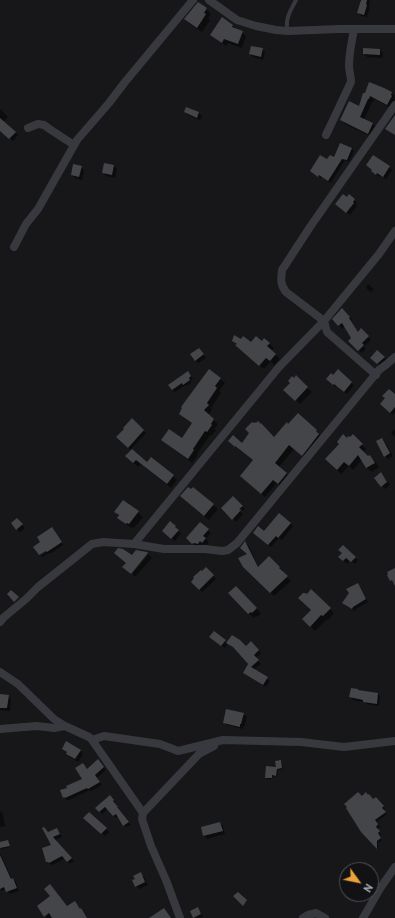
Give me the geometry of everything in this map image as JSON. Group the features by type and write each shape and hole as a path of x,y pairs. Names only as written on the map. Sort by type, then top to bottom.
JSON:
{"street":[{"path":"14,247 26,224 38,209 77,140 193,0"},
{"path":"209,0 237,20 256,26 288,31 395,29"},
{"path":"326,135 351,82 349,67 354,29"},
{"path":"376,375 328,332 324,321 286,292 282,287 281,278 282,270 310,227 395,105"},
{"path":"28,128 38,124 44,125 74,145"},
{"path":"134,544 279,367 324,321 379,254 395,231"},
{"path":"0,622 38,587 92,544 103,542 134,544 164,549 228,550 237,543 380,370 395,357"},
{"path":"0,672 18,684 54,719 89,737 143,813"},
{"path":"0,729 37,726 54,728 65,726"},
{"path":"92,740 104,736 160,744 178,751 223,740 301,742 344,746 395,741"},
{"path":"180,918 151,846 142,819 143,813 199,754 223,740"},
{"path":"363,918 381,887 395,868"},
{"path":"303,918 316,913 325,918"}],"lane":[{"path":"288,31 286,26 287,18 296,0"}],"building":[{"path":"361,0 367,0 364,15 357,13"},
{"path":"198,2 207,8 204,13 206,14 197,28 184,19"},
{"path":"222,17 233,25 232,27 243,31 238,44 224,39 222,43 210,35"},
{"path":"251,46 263,48 261,57 249,54"},
{"path":"363,48 380,49 380,55 363,54"},
{"path":"369,82 392,92 392,96 387,105 370,96 368,99 360,117 373,123 368,134 340,120 349,101 359,106 363,93 365,93"},
{"path":"186,107 199,112 197,118 184,112"},
{"path":"395,115 395,135 385,129"},
{"path":"0,118 16,132 9,139 0,131"},
{"path":"340,143 352,148 347,160 342,159 328,181 319,175 318,177 310,171 320,155 327,159 330,155 334,157"},
{"path":"373,155 390,166 383,177 377,173 376,175 366,165"},
{"path":"104,163 114,165 112,175 102,173"},
{"path":"73,164 82,166 79,177 71,175"},
{"path":"343,194 347,197 349,194 355,199 353,202 354,203 346,213 335,204"},
{"path":"342,308 350,317 349,318 358,332 361,328 369,336 362,343 364,345 358,351 348,341 351,338 342,323 338,326 332,319"},
{"path":"234,335 241,339 243,336 251,342 256,336 262,341 264,338 270,343 267,346 276,354 270,361 266,358 259,366 235,345 237,344 232,341"},
{"path":"199,348 204,354 195,361 190,354"},
{"path":"377,350 385,357 377,364 370,358"},
{"path":"209,369 221,378 215,386 217,388 207,403 209,405 204,410 214,419 211,424 212,425 207,432 205,431 188,459 161,440 169,429 182,438 192,423 179,414 182,408 181,407"},
{"path":"338,369 352,382 344,392 326,379 331,373 333,375"},
{"path":"188,371 191,376 189,378 190,380 183,385 182,383 172,390 168,385"},
{"path":"296,375 308,387 295,401 283,390 290,383 288,381 292,376 294,378"},
{"path":"389,389 395,394 395,407 390,413 380,404 385,398 382,396"},
{"path":"298,413 317,430 316,431 319,434 302,456 289,445 275,463 287,473 278,484 273,480 261,494 240,476 253,460 228,441 233,435 242,443 249,433 245,429 252,422 256,423 258,421 274,437 287,422 288,424"},
{"path":"132,418 144,430 128,448 116,437"},
{"path":"343,434 347,438 353,434 363,444 359,447 368,456 370,455 375,463 366,468 358,455 349,466 344,462 337,470 325,459 339,444 337,442"},
{"path":"382,438 390,453 384,457 376,441"},
{"path":"132,449 147,462 151,457 174,475 167,484 136,460 133,463 125,456"},
{"path":"381,472 387,482 381,487 374,478"},
{"path":"188,487 191,489 193,487 214,504 204,516 180,496"},
{"path":"233,496 243,506 239,509 241,510 232,520 221,508"},
{"path":"123,500 139,511 129,524 126,524 117,518 119,515 114,512"},
{"path":"279,513 291,523 278,538 276,536 268,545 253,533 258,526 264,531"},
{"path":"17,518 23,524 16,530 11,523"},
{"path":"170,521 179,530 171,539 162,531"},
{"path":"200,522 209,529 203,536 206,538 202,543 200,541 198,544 192,544 186,538"},
{"path":"52,527 62,542 47,552 46,551 39,555 33,547 40,542 37,537"},
{"path":"245,541 258,567 269,556 288,576 270,593 243,567 238,558 247,554 240,548"},
{"path":"343,545 356,557 351,562 346,558 343,561 338,557 342,553 338,550"},
{"path":"118,548 123,549 132,555 136,550 148,553 131,574 122,567 126,563 114,553"},
{"path":"206,567 214,575 199,590 191,582 194,578 193,577"},
{"path":"395,568 395,586 392,580 390,581 387,572"},
{"path":"358,583 366,599 352,609 342,603 349,593 346,589"},
{"path":"236,586 257,608 252,613 251,612 248,614 228,593"},
{"path":"311,589 331,608 323,616 321,615 310,627 302,619 311,610 298,598 303,593 307,594"},
{"path":"11,590 19,597 14,602 7,594"},
{"path":"214,631 226,640 221,646 209,637"},
{"path":"232,635 246,646 251,641 259,650 254,655 259,660 251,667 268,677 263,685 243,673 248,664 249,665 233,647 226,643"},
{"path":"351,688 378,693 377,704 363,702 363,700 349,697"},
{"path":"0,694 9,695 7,708 0,708"},
{"path":"226,709 244,713 240,727 223,723"},
{"path":"66,741 81,750 75,759 66,754 67,752 62,749"},
{"path":"98,759 104,767 95,775 100,782 88,789 87,788 63,798 60,790 67,788 66,786 82,779 75,768 83,763 87,769"},
{"path":"281,760 282,768 277,769 276,776 272,775 272,778 265,778 266,766 276,767 275,761"},
{"path":"358,792 362,796 366,792 373,799 376,797 384,806 382,808 386,812 375,820 378,824 376,827 380,831 378,833 381,838 377,841 377,849 361,832 344,804"},
{"path":"110,795 129,822 123,826 116,814 113,816 105,807 99,812 95,808"},
{"path":"89,812 107,828 101,834 83,818"},
{"path":"220,822 223,831 203,836 201,827"},
{"path":"44,827 48,832 57,828 60,834 53,837 72,858 67,862 62,856 49,863 46,862 42,848 51,845 42,828"},
{"path":"8,840 10,846 0,848 0,842"},
{"path":"0,855 11,879 13,878 17,888 6,892 4,887 0,889"},
{"path":"141,872 145,882 135,887 132,880 135,879 133,876"},
{"path":"50,884 67,906 75,901 87,918 52,918 49,913 44,917 37,906 50,896 44,889"},
{"path":"238,892 247,900 243,906 233,896"},
{"path":"198,907 201,914 193,918 190,911"},
{"path":"164,908 171,918 149,918"}]}
